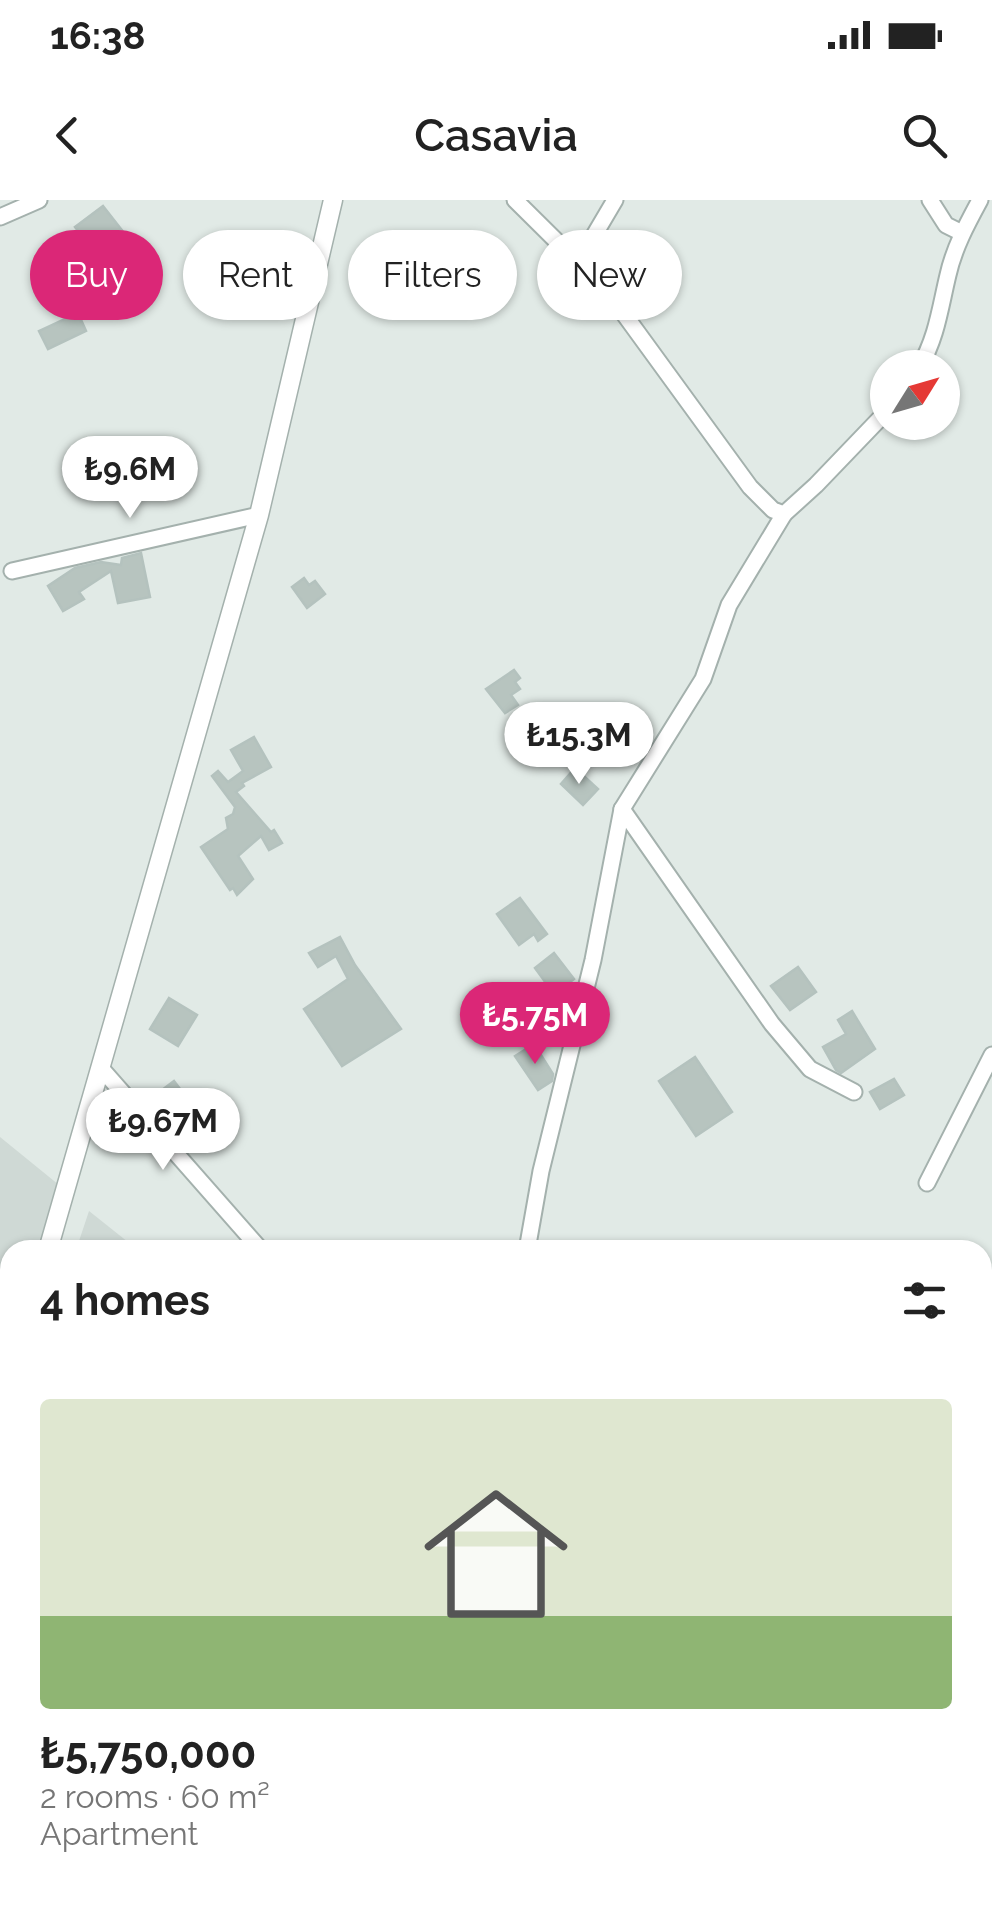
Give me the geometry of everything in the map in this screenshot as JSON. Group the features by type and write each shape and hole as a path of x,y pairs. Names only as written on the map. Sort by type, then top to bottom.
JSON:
{"street":[{"path":"0,218 39,200"},
{"path":"51,1240 259,515 332,200"},
{"path":"516,200 547,230"},
{"path":"597,230 614,200"},
{"path":"930,200 946,224 962,233"},
{"path":"928,350 938,328 948,272 962,233 980,200"},
{"path":"628,320 750,487 773,510 784,514"},
{"path":"529,1240 541,1171 593,960 622,809 703,679 730,605 784,514 870,429"},
{"path":"12,571 259,515"},
{"path":"622,809 772,1024 810,1068 854,1092"},
{"path":"927,1183 992,1055"},
{"path":"100,1067 251,1240"}],"shaded area":[{"path":"0,1137 59,1185 42,1240 0,1240"},
{"path":"89,1211 125,1240 79,1240"}],"building":[{"path":"103,206 122,230 77,230 75,227"},
{"path":"63,320 81,320 86,331 48,349 39,331"},
{"path":"141,553 150,597 118,603 111,571 79,592 84,599 63,611 48,586 75,568 101,562 121,565 122,558"},
{"path":"304,578 309,585 315,581 325,594 307,608 292,587"},
{"path":"514,670 520,678 515,682 520,689 511,695 518,705 505,713 486,689"},
{"path":"254,737 271,767 242,783 244,786 236,792 282,843 269,850 261,836 238,856 253,879 237,895 201,847 228,829 226,818 235,807 212,776 218,771 228,782 243,771 231,750"},
{"path":"575,768 598,789 583,805 561,784"},
{"path":"520,898 547,934 538,941 534,934 519,945 497,914"},
{"path":"340,937 401,1029 342,1066 304,1009 348,979 336,956 318,967 309,953"},
{"path":"554,953 574,979 554,994 535,968"},
{"path":"798,967 816,992 790,1010 771,986"},
{"path":"169,998 197,1015 178,1046 150,1029"},
{"path":"852,1011 875,1049 841,1073 823,1047 846,1034 838,1020"},
{"path":"534,1044 553,1074 552,1081 538,1090 515,1056"},
{"path":"695,1057 732,1112 696,1136 659,1081"},
{"path":"894,1079 904,1095 880,1109 870,1092"},
{"path":"174,1081 212,1131 196,1143 158,1093"}]}
